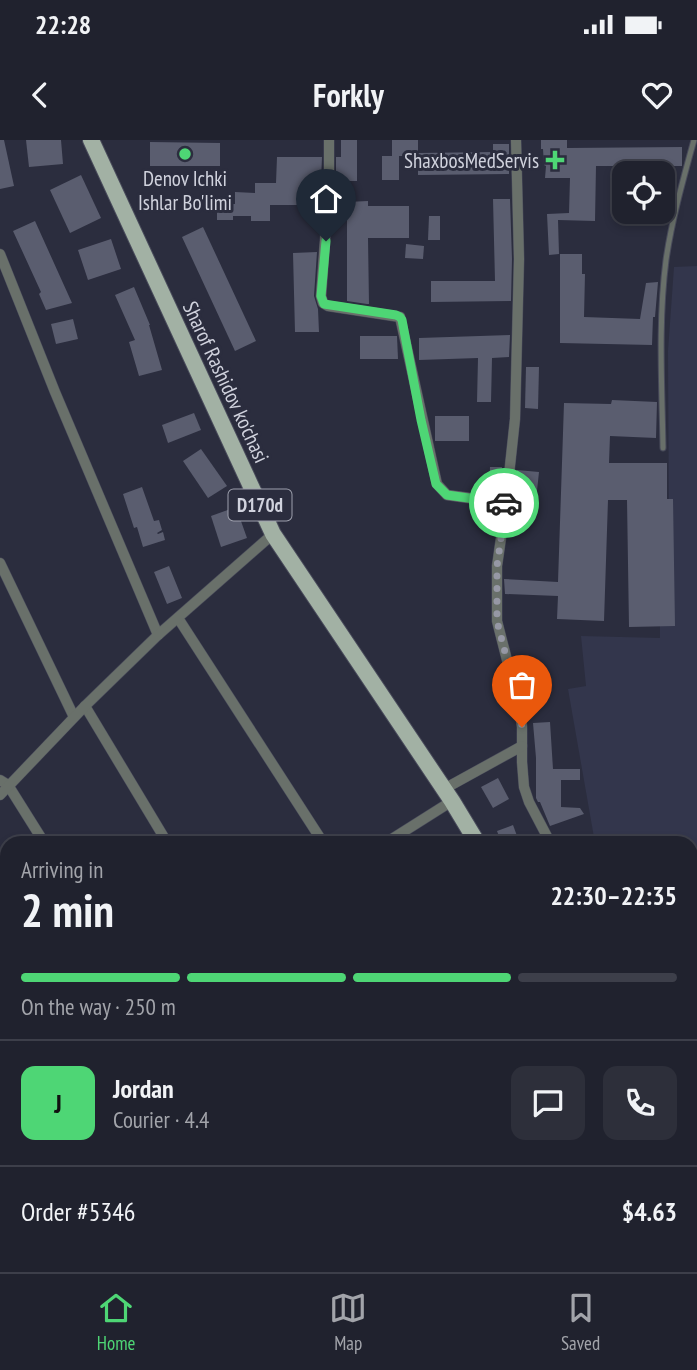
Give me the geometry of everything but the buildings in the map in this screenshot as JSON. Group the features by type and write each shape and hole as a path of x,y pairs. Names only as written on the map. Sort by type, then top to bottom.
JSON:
{"main road":[{"name":"Sharof Rashidov ko'chasi","path":"91,140 273,534 473,836"}],"street":[{"path":"329,140 330,185 321,296 323,303 400,317 436,484 447,495 506,503"},
{"path":"516,140 518,317 515,419 497,566 497,621 520,711 524,787 547,836"},
{"path":"0,254 158,635"},
{"path":"0,795 4,782 158,635 273,534"},
{"path":"0,563 74,717"},
{"path":"178,618 319,836"},
{"path":"85,706 163,836"},
{"path":"394,836 448,795 522,746"},
{"path":"4,782 41,836"}],"lane":[{"path":"663,448 661,347 666,262 675,208 694,140"}],"shaded area":[{"path":"697,266 697,836 594,836 568,689 586,686 581,636 660,638 660,524 669,524 668,351 674,267"}],"way so far":[{"path":"504,503 497,566 497,621 522,727"}],"place":[{"name":"Denov Ichki Ishlar Bo'limi","path":"185,154"},
{"name":"ShaxbosMedServis","path":"555,160"}],"route":[{"path":"326,241 321,296 324,304 396,315 402,320 436,484 447,495 504,503"}]}
